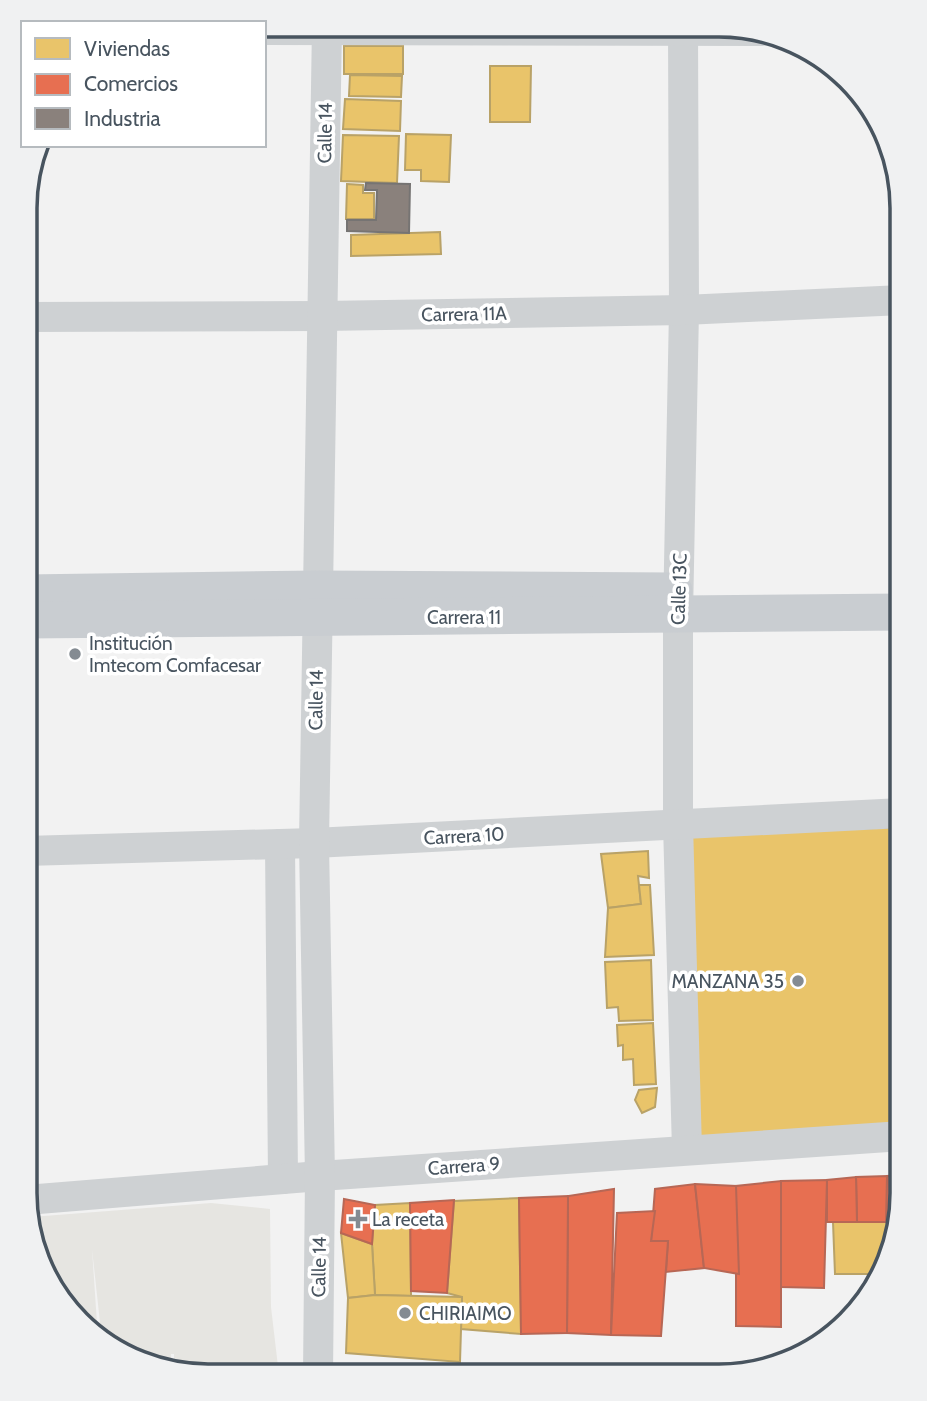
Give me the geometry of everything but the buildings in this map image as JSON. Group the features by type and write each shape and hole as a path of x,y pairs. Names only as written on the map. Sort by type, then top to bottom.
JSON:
{"main road":[{"name":"Carrera 11","path":"679,603 890,590"},
{"name":"Carrera 11","path":"37,606 679,603 890,612"}],"street":[{"name":"Calle 14","path":"318,1364 320,1176 314,843 327,37"},
{"name":"Calle 13C","path":"683,37 684,310 678,824 687,1150"},
{"name":"Carrera 11A","path":"37,317 323,316 684,310 890,301"},
{"name":"Carrera 10","path":"37,850 314,843 890,814"},
{"path":"280,844 283,1179"},
{"name":"Carrera 9","path":"37,1199 320,1176 890,1137"}],"shaded area":[{"path":"211,1203 270,1209 271,1307 278,1364 185,1363 174,1360 174,1354 171,1354 171,1360 163,1358 122,1341 100,1326 92,1249 97,1323 72,1297 60,1279 46,1248 39,1216"}],"place":[{"name":"Institución Imtecom Comfacesar","path":"75,654"},
{"name":"MANZANA 35","path":"798,981"},
{"name":"La receta","path":"358,1219"},
{"name":"CHIRIAIMO","path":"405,1313"}]}
